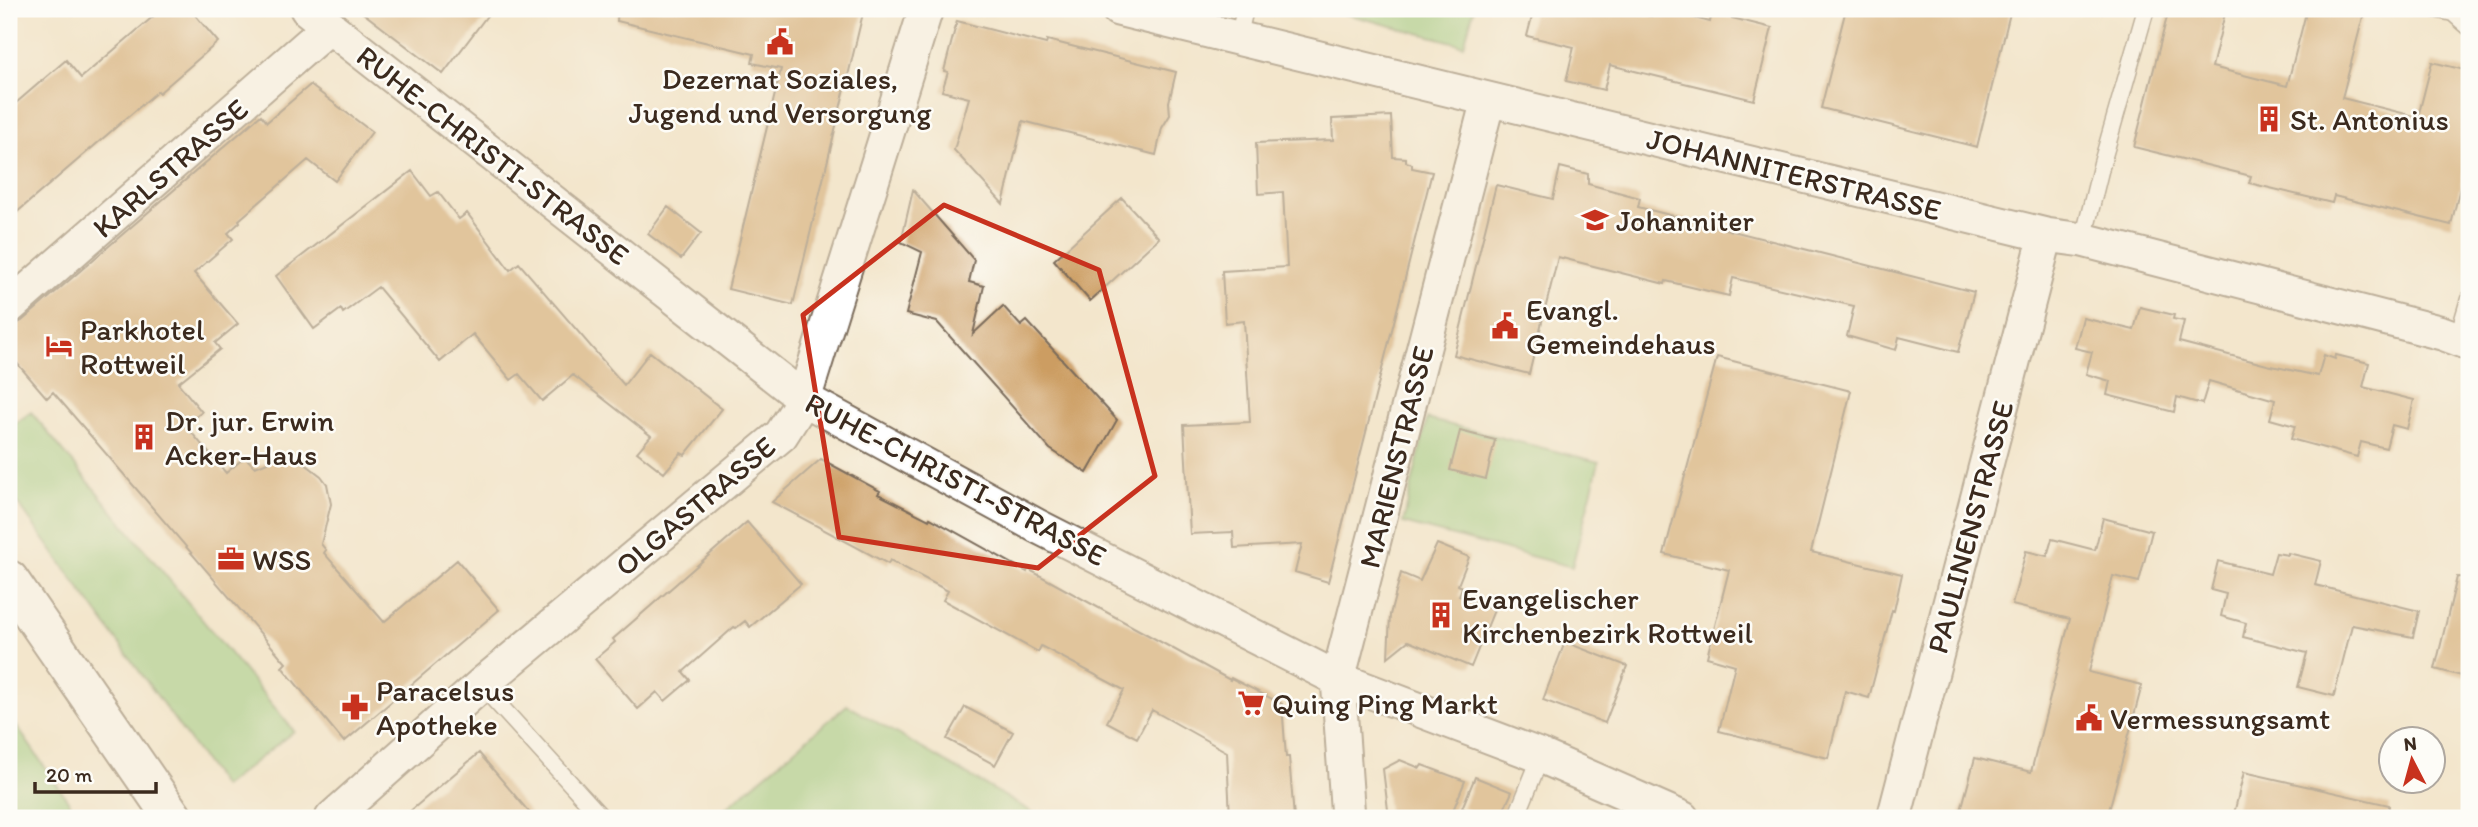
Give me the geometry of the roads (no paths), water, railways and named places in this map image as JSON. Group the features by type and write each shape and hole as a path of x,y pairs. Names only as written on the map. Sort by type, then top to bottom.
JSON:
{"street":[{"name":"OLGASTRASSE","path":"332,818 481,685 780,435 804,399 926,9"},
{"name":"JOHANNITERSTRASSE","path":"1118,9 1242,24 1488,100 2046,235 2083,240 2442,333 2463,341"},
{"name":"RUHE-CHRISTI-STRASSE","path":"319,18 804,399 1037,526 1338,679 1541,755 1682,818"},
{"name":"KARLSTRASSE","path":"9,307 319,18"},
{"name":"MARIENSTRASSE","path":"1348,818 1338,679 1488,100"},
{"name":"PAULINENSTRASSE","path":"1894,818 2046,235"},
{"path":"9,580 173,818"}],"lane":[{"path":"2083,240 2146,9"},
{"path":"2434,9 2453,13 2469,27"},
{"path":"2463,341 2469,299"},
{"path":"481,685 602,818"},
{"path":"1516,818 1541,755"}],"place":[{"name":"Dezernat Soziales, Jugend und Versorgung","path":"780,42"},
{"name":"St. Antonius","path":"2269,119"},
{"name":"Johanniter","path":"1595,220"},
{"name":"Evangl. Gemeindehaus","path":"1505,326"},
{"name":"Parkhotel Rottweil","path":"59,346"},
{"name":"Dr. jur. Erwin Acker-Haus","path":"144,437"},
{"name":"WSS","path":"231,559"},
{"name":"Evangelischer Kirchenbezirk Rottweil","path":"1441,615"},
{"name":"Quing Ping Markt","path":"1251,703"},
{"name":"Paracelsus Apotheke","path":"355,707"},
{"name":"Vermessungsamt","path":"2089,718"}]}
